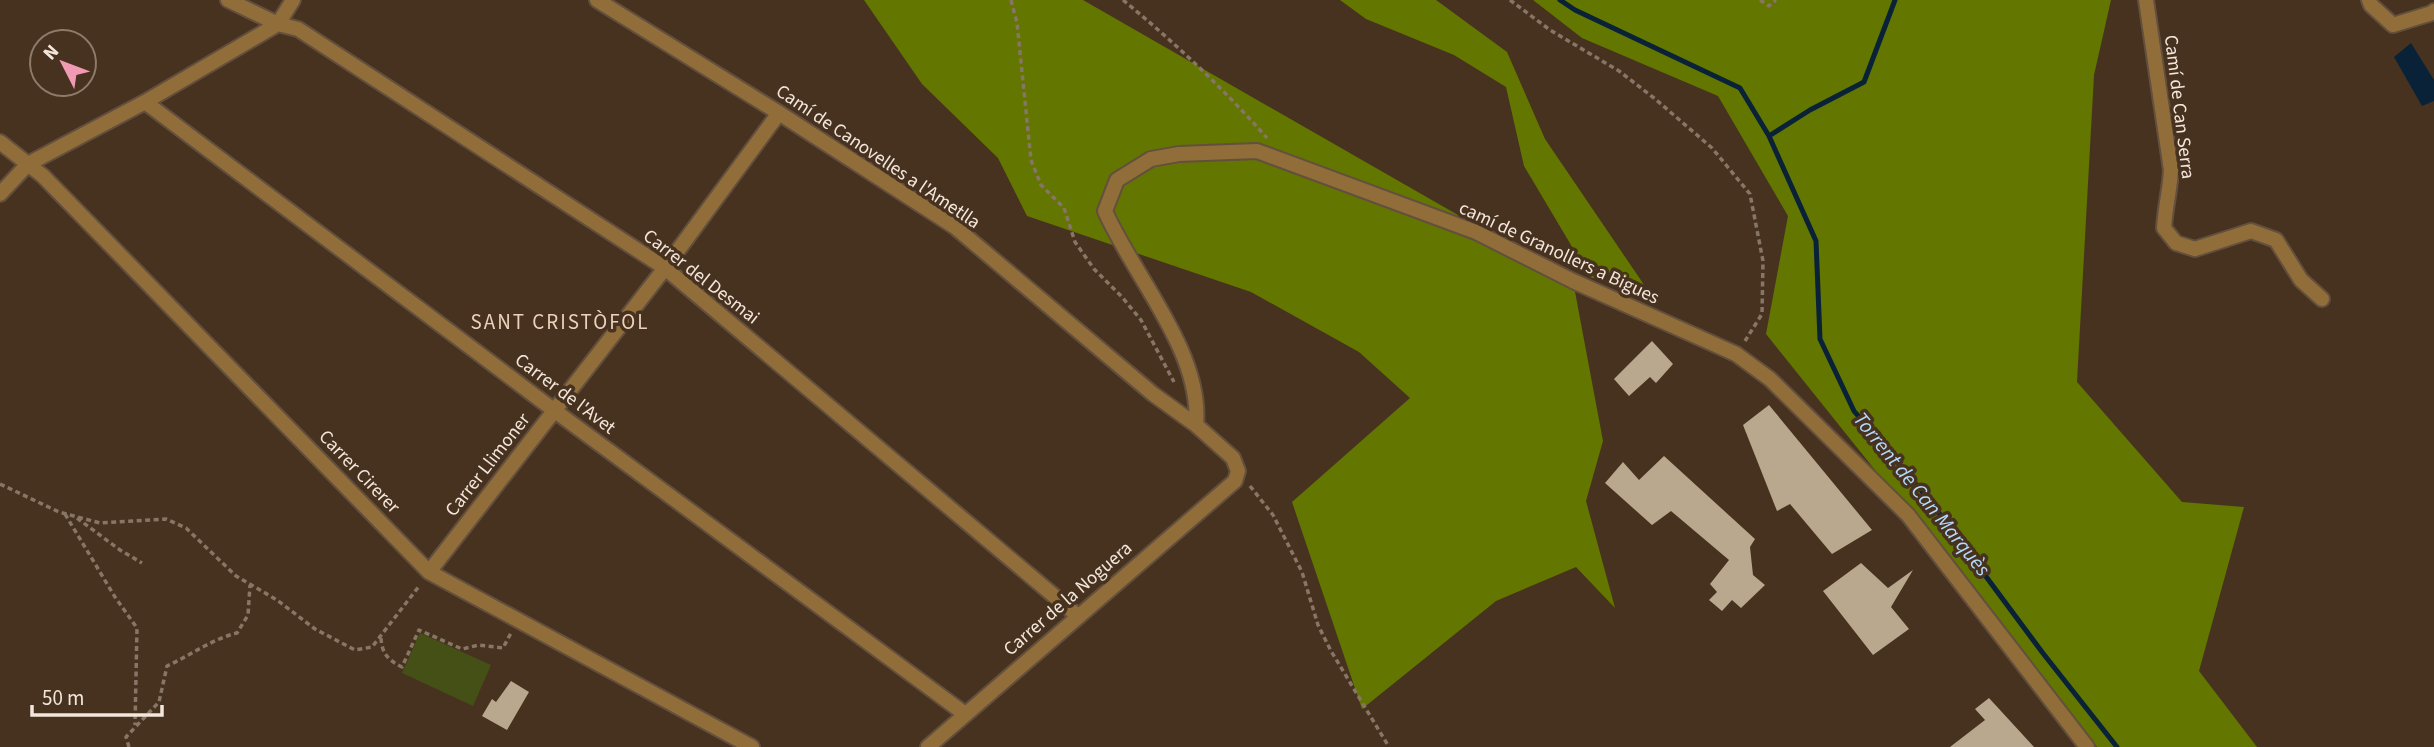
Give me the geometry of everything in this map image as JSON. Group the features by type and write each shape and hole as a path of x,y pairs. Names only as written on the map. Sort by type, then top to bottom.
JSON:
{"street":[{"name":"Carrer del Desmai","path":"228,0 278,24 298,29 665,268 1078,616"},
{"path":"0,194 28,164 145,102 278,24 293,0"},
{"name":"Camí de Canovelles a l'Ametlla","path":"597,0 779,113 955,228 1153,394 1196,425 1233,458 1236,476"},
{"name":"Camí de Can Serra","path":"2146,0 2171,170 2171,189 2165,209 2164,228 2176,243 2195,249 2251,231 2276,240 2301,280 2322,299"},
{"path":"2369,0 2393,25 2434,11"},
{"name":"Carrer de l'Avet","path":"145,102 555,411 965,714"},
{"name":"Carrer Llimoner","path":"429,572 665,268 779,113"},
{"name":"Carrer Cirerer","path":"0,142 72,205 429,572 752,747"},
{"name":"camí de Granollers a Bigues","path":"1196,425 1198,406 1190,372 1173,335 1116,237 1105,211 1117,180 1151,159 1179,153 1257,151 1476,232 1573,281 1736,354 1770,379 1908,515 2087,747"},
{"name":"Carrer de la Noguera","path":"928,747 1236,476"}],"path":[{"path":"1011,0 1017,23 1031,160 1041,185 1063,208 1075,242 1094,269 1141,320 1176,384"},
{"path":"1123,0 1156,27 1239,106 1272,143"},
{"path":"1510,0 1549,30 1619,71 1654,97 1712,148 1750,194 1763,261 1762,314 1736,354"},
{"path":"1760,0 1769,6 1776,0"},
{"path":"1236,476 1273,515 1302,572 1318,625 1389,747"},
{"path":"0,484 65,514 100,523 166,519 186,528 236,576 277,600 315,629 355,650 372,647 429,572"},
{"path":"65,514 137,628 135,725"},
{"path":"76,517 142,563"},
{"path":"129,747 126,737 159,702 167,666 197,649 210,645 221,636 237,633 248,615 250,584"},
{"path":"381,636 382,651 389,660 402,667 419,630 462,649 479,645 503,648 517,620"}],"green space":[{"path":"864,0 1083,0 1573,281 1603,441 1586,501 1615,608 1576,567 1496,601 1362,709 1292,502 1410,398 1359,352 1251,292 1027,216 998,158 922,84"},
{"path":"1340,0 1436,0 1507,52 1545,139 1653,298 1590,277 1524,166 1506,87 1454,55 1366,19"},
{"path":"1533,0 2111,0 2094,75 2077,382 2182,502 2244,507 2199,671 2257,747 2097,747 1766,334 1788,216 1718,96 1582,38"},
{"path":"420,633 491,665 473,706 402,673"}],"water":[{"path":"2411,43 2434,80 2434,101 2422,106 2394,57"}],"building":[{"path":"1652,341 1673,364 1656,383 1650,377 1629,396 1614,379"},
{"path":"1769,405 1872,530 1832,554 1790,504 1777,511 1743,425"},
{"path":"1664,456 1755,539 1750,547 1753,575 1765,585 1741,608 1732,600 1722,611 1709,600 1717,592 1710,584 1729,560 1671,511 1652,525 1605,483 1623,462 1639,480"},
{"path":"1861,563 1888,588 1913,570 1891,607 1909,629 1873,655 1823,591"},
{"path":"511,681 529,692 507,730 482,716 492,699 496,702"},
{"path":"1989,698 2034,747 1950,747 1985,720 1975,709"}],"waterway":[{"name":"Torrent de Can Marquès","path":"1560,0 1575,10 1740,88 1769,136 1816,241 1820,339 1854,411 1930,501 2042,652 2117,747"},
{"path":"1769,136 1810,110 1864,82 1895,0"}],"district":[{"name":"SANT CRISTÒFOL","path":"560,322"}]}
